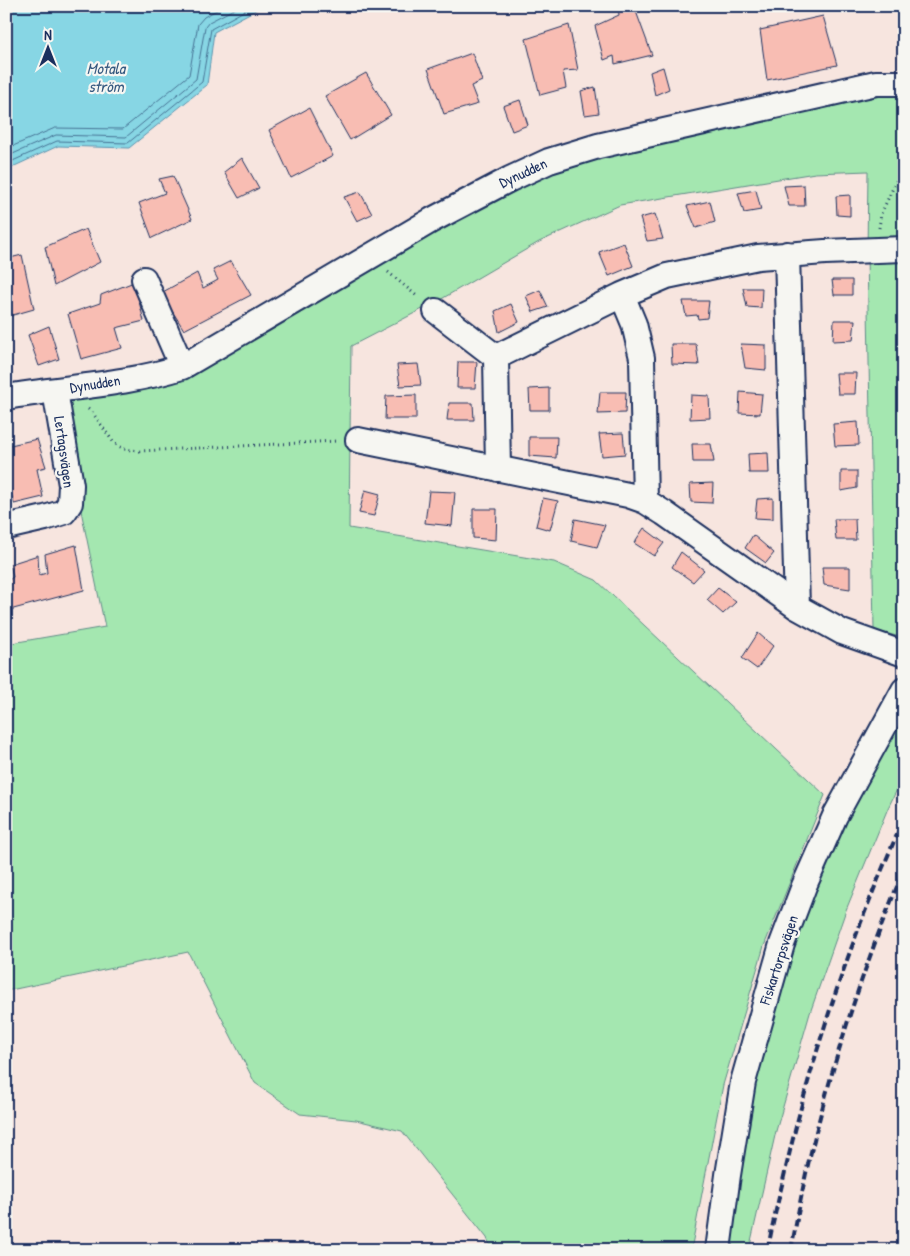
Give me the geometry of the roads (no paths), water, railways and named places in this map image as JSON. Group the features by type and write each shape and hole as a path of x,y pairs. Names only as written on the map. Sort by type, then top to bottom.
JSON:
{"street":[{"name":"Dynudden","path":"6,397 160,374 182,367 432,220 549,160 598,146 876,83 904,83"},
{"path":"496,357 622,295 667,276 722,263 787,254 904,249"},
{"path":"787,254 797,607"},
{"path":"144,279 182,367"},
{"path":"622,295 634,324 642,358 645,501"},
{"path":"436,311 496,357"},
{"path":"496,357 498,469"},
{"name":"Lertagsvägen","path":"6,527 64,512 70,502 71,485 55,390"},
{"path":"358,440 628,495 645,501 754,579 797,607 842,632 904,654"},
{"name":"Fiskartorpsvägen","path":"718,1250 743,1082 782,944 804,886 835,816 904,690"}],"water":[{"name":"Motala ström","path":"6,6 263,6 214,32 207,85 129,148 58,146 6,170"}],"railway":[{"path":"768,1250 796,1126 822,1036 851,948 904,819"},
{"path":"791,1250 809,1160 828,1086 850,1013 889,905 904,870"}]}
